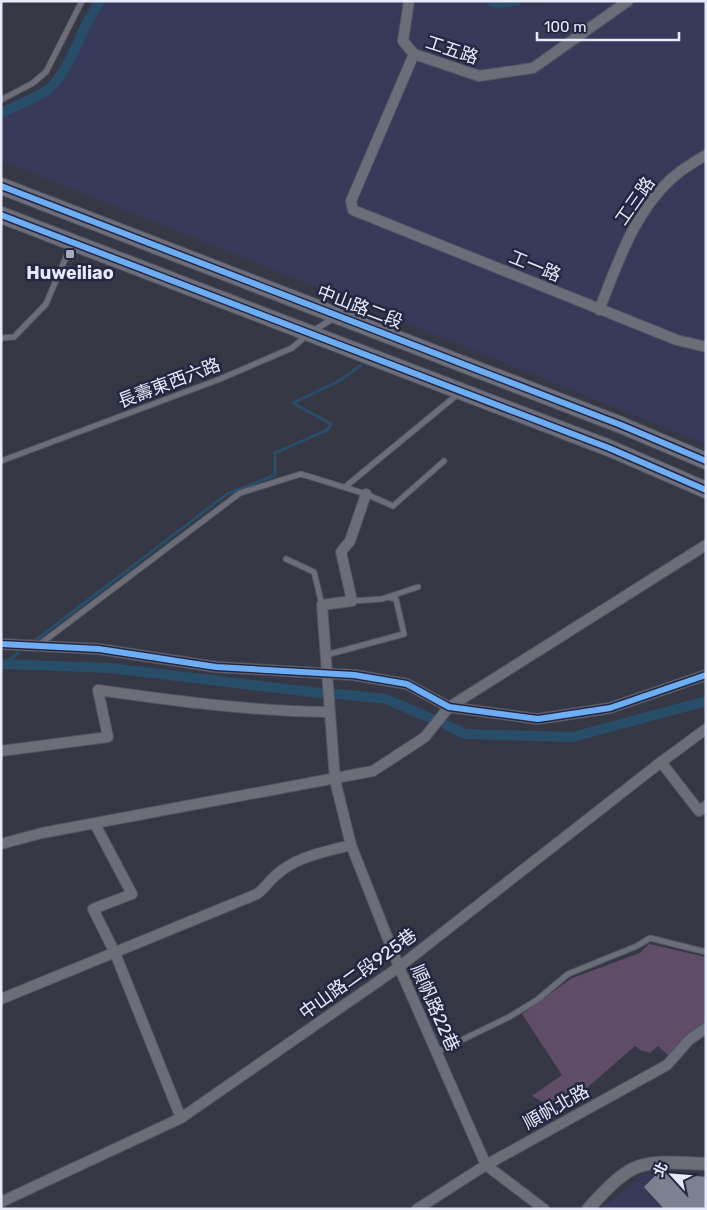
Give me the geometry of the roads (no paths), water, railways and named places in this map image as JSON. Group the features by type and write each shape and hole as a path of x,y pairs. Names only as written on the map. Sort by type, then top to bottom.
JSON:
{"main road":[{"name":"中山路二段","path":"1,186 621,425 706,461"},
{"path":"24,194 8,218 609,448 706,490"},
{"path":"422,378 433,352"}],"street":[{"path":"409,1 403,41 414,54"},
{"name":"工五路","path":"353,210 351,201 414,54 479,76 533,68 628,1"},
{"name":"工三路","path":"599,310 632,229 650,201 672,178 706,155"},
{"name":"工一路","path":"353,210 599,310 677,340 706,347"},
{"path":"322,605 352,601 341,552 350,541 366,494"},
{"path":"1,844 42,833 335,780 373,771 425,737 449,707 706,545"},
{"name":"順帆路22巷","path":"322,605 335,780 351,845 399,968 486,1165 544,1209"},
{"path":"1,644 99,649 216,667 354,675 407,684 449,707 538,719 610,708 706,675"},
{"path":"1,751 108,737 98,690 201,705 271,711 329,712"},
{"name":"中山路二段925巷","path":"1,1202 181,1118 399,968 661,762 706,730"},
{"path":"661,762 699,811 706,806"},
{"path":"95,824 132,894 93,909 115,953 181,1118"},
{"path":"1,999 257,894 268,886 275,875 304,857 351,845"},
{"name":"順帆北路","path":"417,1209 486,1165 667,1065 689,1040 706,1028"},
{"path":"588,1209 613,1182 628,1170 642,1163 706,1164"}],"lane":[{"path":"1,100 33,83 46,72 82,1"},
{"path":"1,338 14,337 46,304 72,243"},
{"name":"長壽東西六路","path":"1,461 220,379 292,348 308,334 338,315"},
{"path":"344,487 461,392"},
{"path":"38,646 240,493 301,474 366,494 393,506 444,461"},
{"path":"286,559 314,572 322,605"},
{"path":"352,601 388,597 418,587"},
{"path":"326,655 404,634 396,599 388,597"},
{"path":"437,1052 510,1017 537,1000 568,974 637,946 650,938 706,952"}],"waterway":[{"path":"1,113 34,98 50,88 65,68 100,1"},
{"path":"491,1 497,3 516,1"},
{"path":"37,639 227,494 275,475 275,453 327,430 331,424 293,403 339,381 361,365"},
{"path":"3,665 18,653"},
{"path":"1,664 110,668 320,693"},
{"path":"337,694 386,699 430,718"},
{"path":"446,725 465,734 573,737 706,701"}],"place":[{"name":"Huweiliao","path":"70,254"}]}
